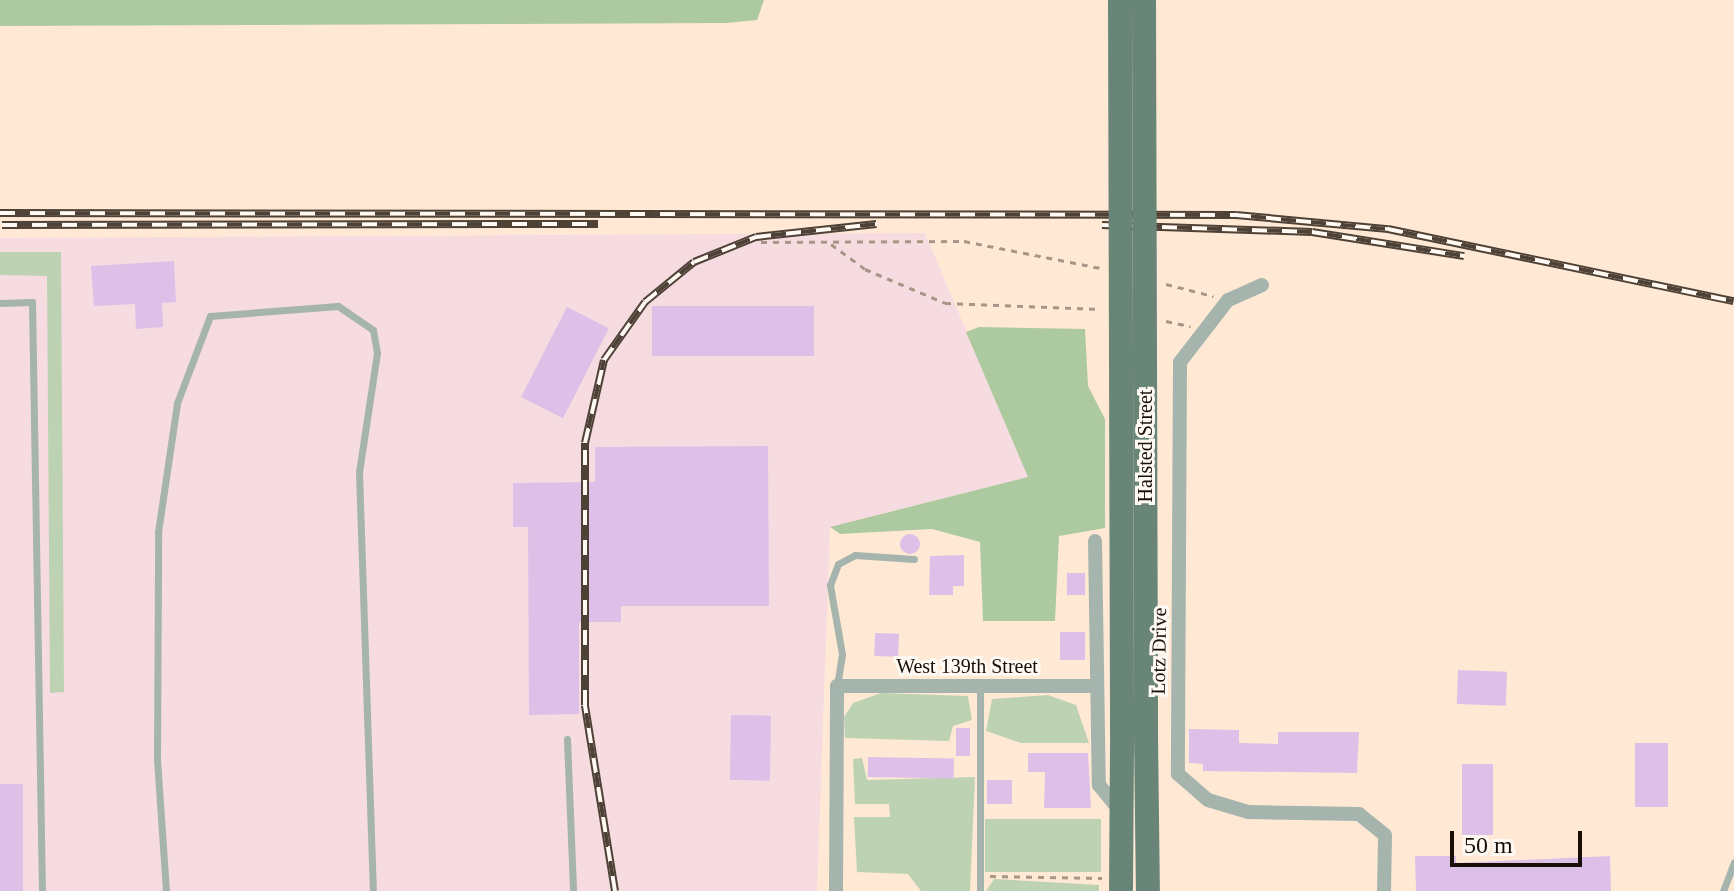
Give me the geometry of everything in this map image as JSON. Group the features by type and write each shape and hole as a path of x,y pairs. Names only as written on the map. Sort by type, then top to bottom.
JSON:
{"main road":[{"name":"Halsted Street","path":"1120,0 1134,734 1148,891"},
{"name":"Halsted Street","path":"1122,884 1122,813 1134,734 1144,0"}],"street":[{"name":"Lotz Drive","path":"1262,285 1228,300 1180,362 1178,774 1208,800 1248,812 1359,814 1385,835 1384,891"},
{"path":"1095,541 1099,785 1122,813"},
{"path":"836,891 837,686"},
{"name":"West 139th Street","path":"837,686 1097,686"}],"lane":[{"path":"0,303 32,302 42,891"},
{"path":"166,891 157,760 158,532 177,403 210,316 338,306 373,330 377,353 359,472 373,891"},
{"path":"837,686 842,654 830,585 838,564 855,555 914,559"},
{"path":"980,686 980,891"},
{"path":"567,739 573,891"},
{"path":"1723,891 1734,862"}],"path":[{"path":"761,242 964,241 1115,271"},
{"path":"829,242 865,269 945,303 1115,312"},
{"path":"1157,282 1228,300"},
{"path":"1161,320 1206,329"},
{"path":"980,880 999,874 1122,884"}],"shaded area":[{"path":"925,233 1028,477 830,527 817,891 0,891 0,238"}],"green space":[{"path":"0,0 764,0 757,20 726,23 0,26"},
{"path":"0,252 61,252 64,692 50,693 47,276 0,275"},
{"path":"979,327 1085,329 1088,386 1105,419 1105,528 1059,536 1055,621 983,621 980,542 932,529 840,534 830,527 1028,477 966,332"},
{"path":"881,693 968,696 972,720 953,726 949,741 845,738 844,717 853,703"},
{"path":"1048,695 1076,705 1089,743 1021,743 986,731 992,699"},
{"path":"862,758 867,780 975,777 970,891 921,891 908,874 857,872 854,817 890,817 889,804 855,804 853,759"},
{"path":"985,819 1101,819 1101,872 985,872"},
{"path":"994,879 1099,885 1099,891 986,891"}],"building":[{"path":"174,261 176,302 162,303 163,327 136,329 135,304 94,306 91,266"},
{"path":"652,306 814,306 814,356 652,356"},
{"path":"567,307 609,328 563,418 521,397"},
{"path":"768,446 769,606 621,606 621,622 579,622 579,714 529,715 528,527 513,527 513,483 595,482 595,447"},
{"path":"910,534 917,537 920,544 917,551 910,554 903,551 900,544 903,537"},
{"path":"964,555 964,586 953,586 953,595 929,595 930,556"},
{"path":"1067,573 1085,573 1085,595 1067,595"},
{"path":"1060,632 1085,632 1085,660 1060,660"},
{"path":"875,633 899,634 898,657 874,656"},
{"path":"1458,670 1507,672 1506,706 1457,704"},
{"path":"731,715 771,716 770,781 730,780"},
{"path":"956,728 970,728 970,756 956,756"},
{"path":"1189,729 1239,730 1239,743 1278,744 1278,732 1359,732 1357,773 1203,771 1203,764 1189,763"},
{"path":"1635,743 1668,743 1668,807 1635,807"},
{"path":"1028,753 1088,753 1091,808 1044,808 1045,772 1028,772"},
{"path":"868,757 954,759 954,778 868,777"},
{"path":"1462,764 1493,764 1493,835 1462,835"},
{"path":"987,780 1012,780 1012,804 987,804"},
{"path":"0,784 23,784 23,891 0,891"},
{"path":"1415,856 1456,856 1456,863 1610,856 1611,891 1416,891"}],"railway":[{"path":"0,213 1236,215 1388,229 1734,301"},
{"path":"2,225 598,224"},
{"path":"615,891 585,705 585,443 604,360 645,302 694,262 756,237 876,224"},
{"path":"1102,225 1312,232 1464,256"}]}
